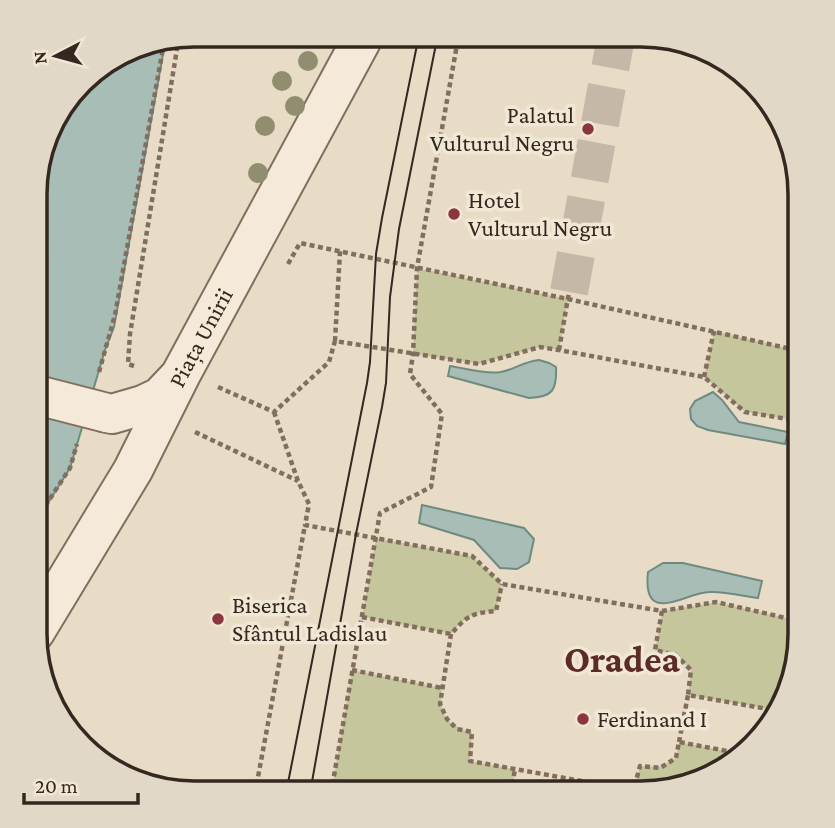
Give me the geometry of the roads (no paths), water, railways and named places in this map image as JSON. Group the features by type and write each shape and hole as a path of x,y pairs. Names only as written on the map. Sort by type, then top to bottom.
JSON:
{"street":[{"name":"Piața Unirii","path":"48,611 133,470 181,374 357,48"},
{"path":"47,396 143,405 160,397 181,374"},
{"path":"105,403 127,431 133,470"}],"water":[{"path":"164,50 114,327 70,468 48,503 47,194 50,165 58,138 67,121 91,89 121,67 138,58"},
{"path":"539,360 556,367 554,387 543,396 529,398 448,376 450,366 495,373"},
{"path":"713,392 739,422 787,432 785,444 697,426 691,419 690,409 695,401"},
{"path":"422,505 524,528 534,539 529,562 517,569 500,568 474,540 419,523"},
{"path":"663,563 683,563 762,581 758,598 709,592 658,603 651,598 648,589 648,572"}],"tunnel":[{"path":"569,292 614,47"}],"tram line":[{"path":"289,780 367,383 376,254 416,47"},
{"path":"312,780 356,534 382,407 386,383 390,297 399,229 435,47"}],"place":[{"name":"Palatul Vulturul Negru","path":"588,129"},
{"name":"Hotel Vulturul Negru","path":"454,214"},
{"name":"Biserica Sfântul Ladislau","path":"218,619"},
{"name":"Ferdinand I","path":"583,719"}],"district":[{"name":"Oradea","path":"622,659"}]}
